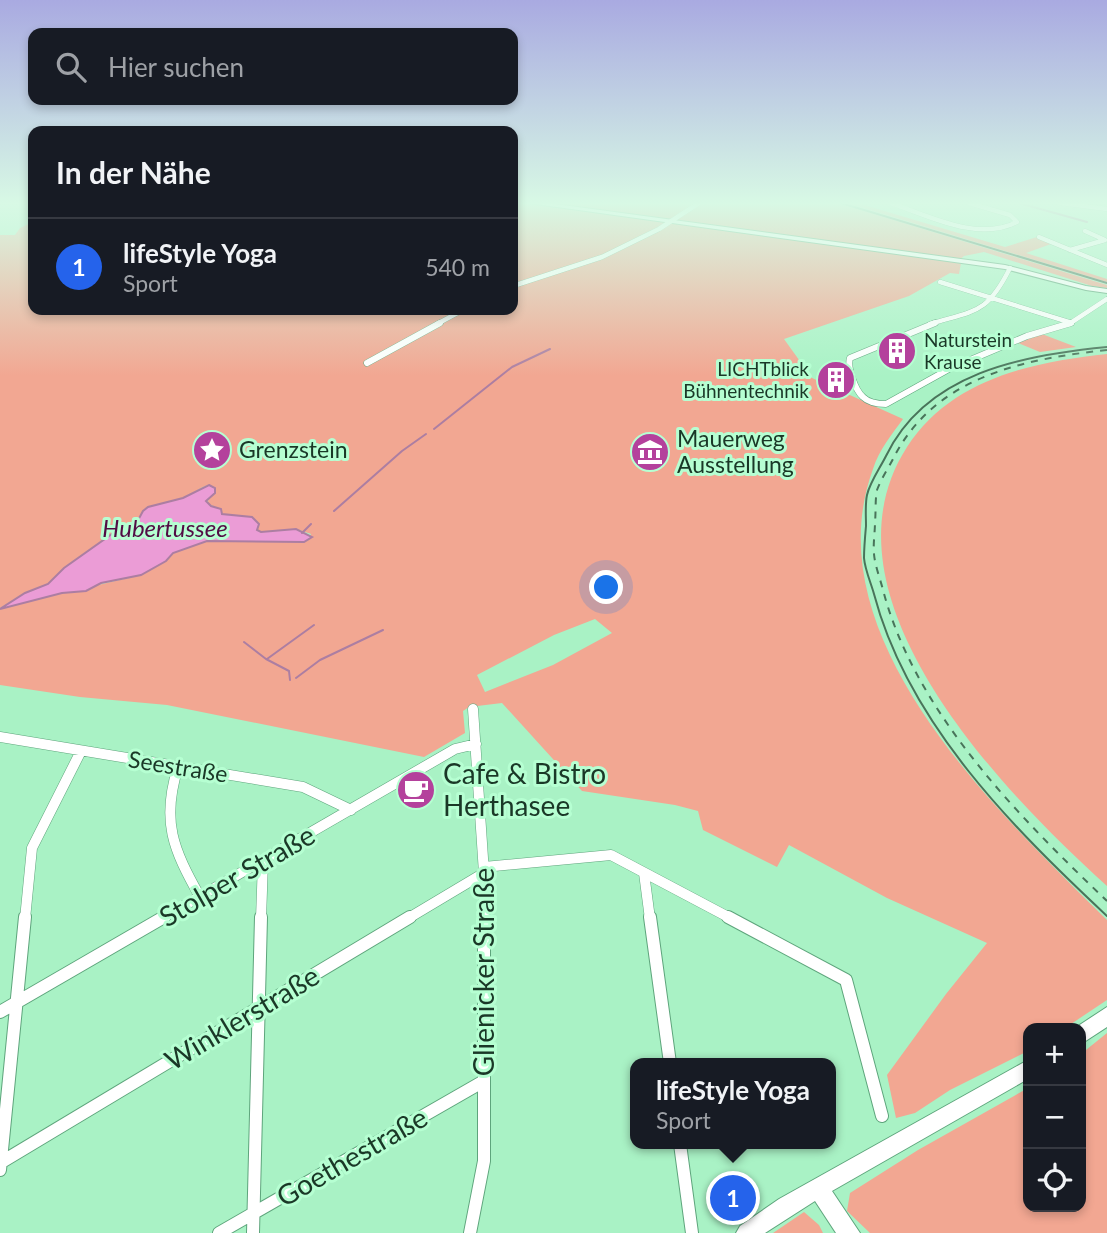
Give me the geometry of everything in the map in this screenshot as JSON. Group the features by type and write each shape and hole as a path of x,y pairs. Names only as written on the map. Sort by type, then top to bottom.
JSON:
{"main road":[{"path":"954,261 1010,268 1078,286 1107,290"},
{"path":"1086,1031 1107,1016"},
{"path":"747,1233 898,1141 1023,1072"},
{"path":"818,1188 849,1233"}],"street":[{"path":"518,284 594,261"},
{"path":"1010,268 994,298 980,308 915,329 850,358 848,365 862,397 877,404 885,404 949,369 1027,336 1072,323 1107,299"},
{"path":"940,282 1072,323"},
{"path":"1098,306 1107,309"},
{"path":"367,363 454,315"},
{"name":"Glienicker Straße","path":"470,1233 484,1161 484,870 473,709"},
{"name":"Seestraße","path":"0,737 303,787 351,810"},
{"name":"Stolper Straße","path":"0,1013 459,747 476,744"},
{"path":"0,1170 32,848 80,751"},
{"path":"178,767 168,800 169,836 200,897"},
{"path":"484,870 611,855 846,980 882,1116"},
{"path":"253,1233 264,861"},
{"name":"Winklerstraße","path":"0,1163 484,870"},
{"path":"644,873 669,1058"},
{"name":"Goethestraße","path":"219,1233 484,1081"},
{"path":"681,1149 692,1233"}],"shaded area":[{"path":"0,261 28,261 28,315 518,315 518,261 959,261 957,262 961,263 959,274 950,273 909,296 784,339 812,378 903,419 886,443 873,469 861,533 868,596 891,658 926,718 969,775 1016,828 1107,920 1107,1000 1072,1023 1023,1023 1023,1054 950,1090 915,1113 896,1118 887,1075 987,943 887,898 789,845 777,867 703,830 698,811 582,791 502,703 469,707 463,711 465,733 424,757 167,705 80,697 0,685 0,608","holes":["209,485 208,504 216,507 222,514 252,517 257,530 261,532 296,529 311,534 304,542 207,541 173,553 166,561 141,575 0,608 25,593 48,584 112,534 136,524 153,507 184,498","595,619 612,633 553,665 485,692 477,675 554,635"]},
{"path":"1011,261 1027,261 1107,285 1107,288 1092,286"},
{"path":"1036,261 1049,261 1107,279 1107,282"},
{"path":"1042,334 1076,347 1040,352 1018,343"},
{"path":"1107,354 1107,886 1019,800 974,746 933,688 901,627 883,566 884,505 907,447 925,424 946,405 995,378 1050,362"},
{"path":"1107,1033 1107,1233 870,1233 847,1211 850,1193 918,1150 1023,1091 1023,1212 1086,1212 1086,1050"},
{"path":"804,1212 819,1225 823,1233 773,1233"}],"water":[{"name":"Hubertussee","path":"209,485 215,488 215,493 206,501 221,509 222,514 252,517 259,524 257,530 261,532 296,529 312,537 304,542 207,541 173,553 166,561 141,575 101,583 86,591 62,593 0,609 25,593 48,584 64,568 112,534 136,524 148,507 183,498"}],"waterway":[{"path":"434,429 512,367 550,349"},
{"path":"334,511 402,451 426,434"},
{"path":"302,533 311,524"},
{"path":"267,659 314,625"},
{"path":"296,678 320,660 383,630"},
{"path":"244,642 266,659 289,671 290,680"}],"tram line":[{"path":"1032,261 1107,283"},
{"path":"1107,347 1010,363 951,387 925,405 903,428 870,485 866,502 864,558 890,641 911,686 938,729 1000,809 1107,916"}],"railway":[{"path":"1107,350 1014,366 985,376 933,407 912,430 877,490 874,546 876,568 898,635 944,720 1005,797 1107,901"}],"place":[{"name":"Naturstein Krause","path":"897,351"},
{"name":"LICHTblick Bühnentechnik","path":"836,380"},
{"name":"Grenzstein","path":"212,450"},
{"name":"Mauerweg Ausstellung","path":"650,452"},
{"name":"Cafe & Bistro Herthasee","path":"416,790"},
{"name":"lifeStyle Yoga","path":"733,1198"}]}
